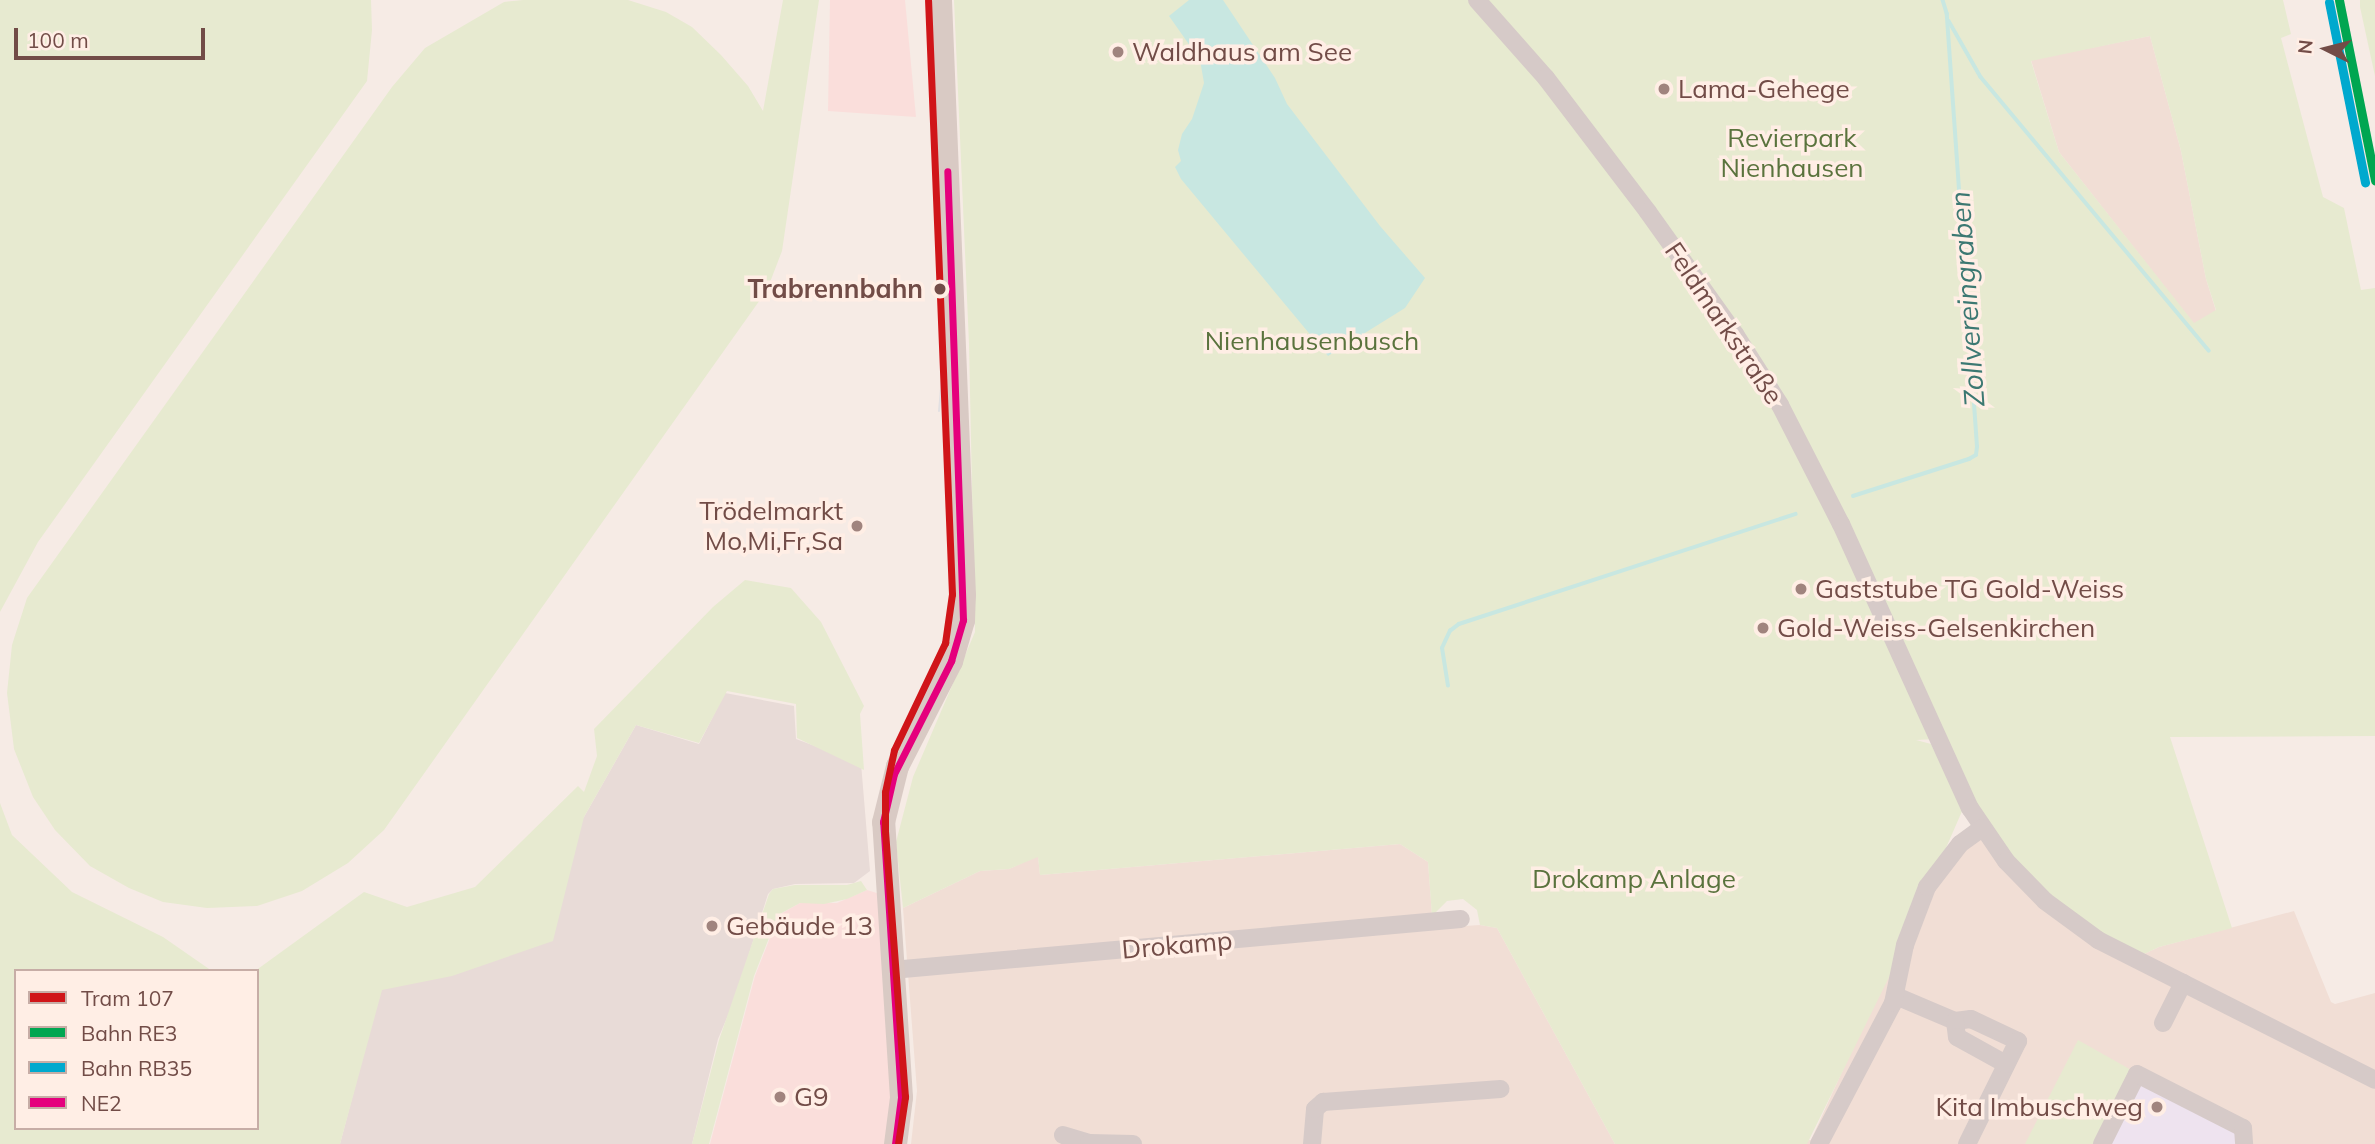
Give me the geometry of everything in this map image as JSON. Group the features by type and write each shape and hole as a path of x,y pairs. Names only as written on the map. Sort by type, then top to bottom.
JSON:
{"main road":[{"path":"895,1144 901,1108 882,831 894,774 951,661 963,620 940,0"}],"street":[{"name":"Feldmarkstraße","path":"1477,0 1546,78 1648,212 1735,334 1811,460 1943,753 1982,828 2025,881 2071,922 2120,953 2375,1080"},
{"path":"1819,1144 1896,996 1905,945 1927,887 1960,844 1982,828"},
{"name":"Drokamp","path":"892,970 1461,919"},
{"path":"2163,1023 2183,983"},
{"path":"1896,996 1955,1021 1971,1019 2018,1041 1967,1144"},
{"path":"1955,1021 1956,1037 2006,1064"},
{"path":"2102,1144 2137,1074 2242,1128 2244,1144"},
{"path":"1312,1144 1315,1109 1323,1101 1501,1088"},
{"path":"1063,1135 1090,1143 1133,1144"}],"shaded area":[{"path":"830,0 905,0 916,117 828,111"},
{"path":"2150,36 2181,151 2206,279 2216,311 2194,324 2059,152 2031,60"},
{"path":"725,693 794,706 796,739 861,763 870,871 854,883 795,884 773,889 768,894 734,1001 718,1039 692,1144 340,1144 381,987 584,817 636,725 699,744"},
{"path":"1980,832 2142,955 2159,947 2294,911 2331,1002 2335,1004 2375,993 2375,1144 1766,1144 1811,1140 1934,870"},
{"path":"1400,844 1428,862 1433,928 1480,925 1497,928 1615,1144 911,1144 917,1091 903,908 980,871 1009,869 1038,856 1040,875"},
{"path":"867,890 883,895 895,1084 890,1144 710,1144 755,976 779,915 800,903 837,903"},
{"name":"Kita Imbuschweg","path":"2138,1080 2239,1134 2239,1144 2109,1144"}],"green space":[{"path":"0,0 371,0 372,30 367,81 38,542 0,612"},
{"path":"628,0 666,12 692,27 721,55 748,86 763,111 783,0 819,0 782,251 767,290 384,830 348,863 302,891 257,906 207,908 163,902 129,888 90,866 55,830 33,797 14,749 7,693 12,645 27,598 392,87 425,48 504,2"},
{"name":"Nienhausenbusch","path":"954,0 1472,0 1545,78 1779,406 1936,739 1916,740 1931,744 1963,809 1893,969 1807,1144 1615,1144 1497,928 1480,925 1477,910 1463,899 1447,901 1432,916 1428,862 1400,844 1040,875 1038,857 1009,869 980,871 903,908 896,842 913,777 975,632 969,344"},
{"name":"Revierpark Nienhausen","path":"1484,0 2283,0 2291,34 2281,38 2323,197 2344,208 2361,290 2375,288 2375,736 2170,737 2232,928 2159,947 2142,955 2048,902 1986,822 1781,405","holes":["2150,36 2181,151 2206,279 2216,310 2194,323 2059,152 2031,61"]},
{"path":"2360,0 2375,0 2375,76 2360,7"},
{"path":"745,580 791,588 821,622 864,706 860,714 864,770 797,738 796,704 727,691 699,743 636,725 584,817 553,941 452,976 382,990 340,1144 0,1144 0,803 12,835 72,892 163,937 209,969 14,969 14,1130 259,1130 258,969 364,892 407,907 475,887 578,786 584,792 597,756 594,729 713,607"},
{"path":"861,881 867,890 847,899 824,904 800,903 778,915 754,976 709,1144 692,1144 719,1040 769,894 773,889 795,885 847,885"},
{"path":"2078,1040 2133,1071 2098,1144 2025,1144"}],"water":[{"path":"1189,0 1223,0 1275,78 1287,104 1380,226 1425,278 1405,308 1328,356 1181,179 1175,167 1181,161 1178,150 1182,134 1192,119 1204,83 1200,60 1169,16"}],"waterway":[{"name":"Zollvereingraben","path":"1943,0 1947,13"},
{"name":"Zollvereingraben","path":"1853,496 1976,455 1947,14"},
{"name":"Zollvereingraben","path":"1949,21 1981,77 2209,351"},
{"name":"Zollvereingraben","path":"1448,686 1442,648 1450,631 1459,624 1796,514"}],"tram line":[{"name":"107","path":"898,1144 905,1097 885,831 885,792 894,750 945,643 952,594 928,0"},
{"path":"939,411 943,366"}],"rail line":[{"name":"RE3","path":"2339,0 2375,180"},
{"name":"RB35","path":"2329,2 2365,182"}],"transit line":[{"name":"NE2","path":"895,1144 901,1097 883,822 894,774 951,661 963,620 947,171"}],"place":[{"name":"Waldhaus am See","path":"1118,52"},
{"name":"Lama-Gehege","path":"1664,89"},
{"name":"Trabrennbahn","path":"940,289"},
{"name":"Trödelmarkt Mo,Mi,Fr,Sa","path":"857,526"},
{"name":"Gaststube TG Gold-Weiss","path":"1801,589"},
{"name":"Gold-Weiss-Gelsenkirchen","path":"1763,628"},
{"name":"Gebäude 13","path":"712,926"},
{"name":"G9","path":"780,1097"},
{"name":"Kita Imbuschweg","path":"2157,1107"}],"park label":[{"name":"Drokamp Anlage","path":"1634,879"}]}
